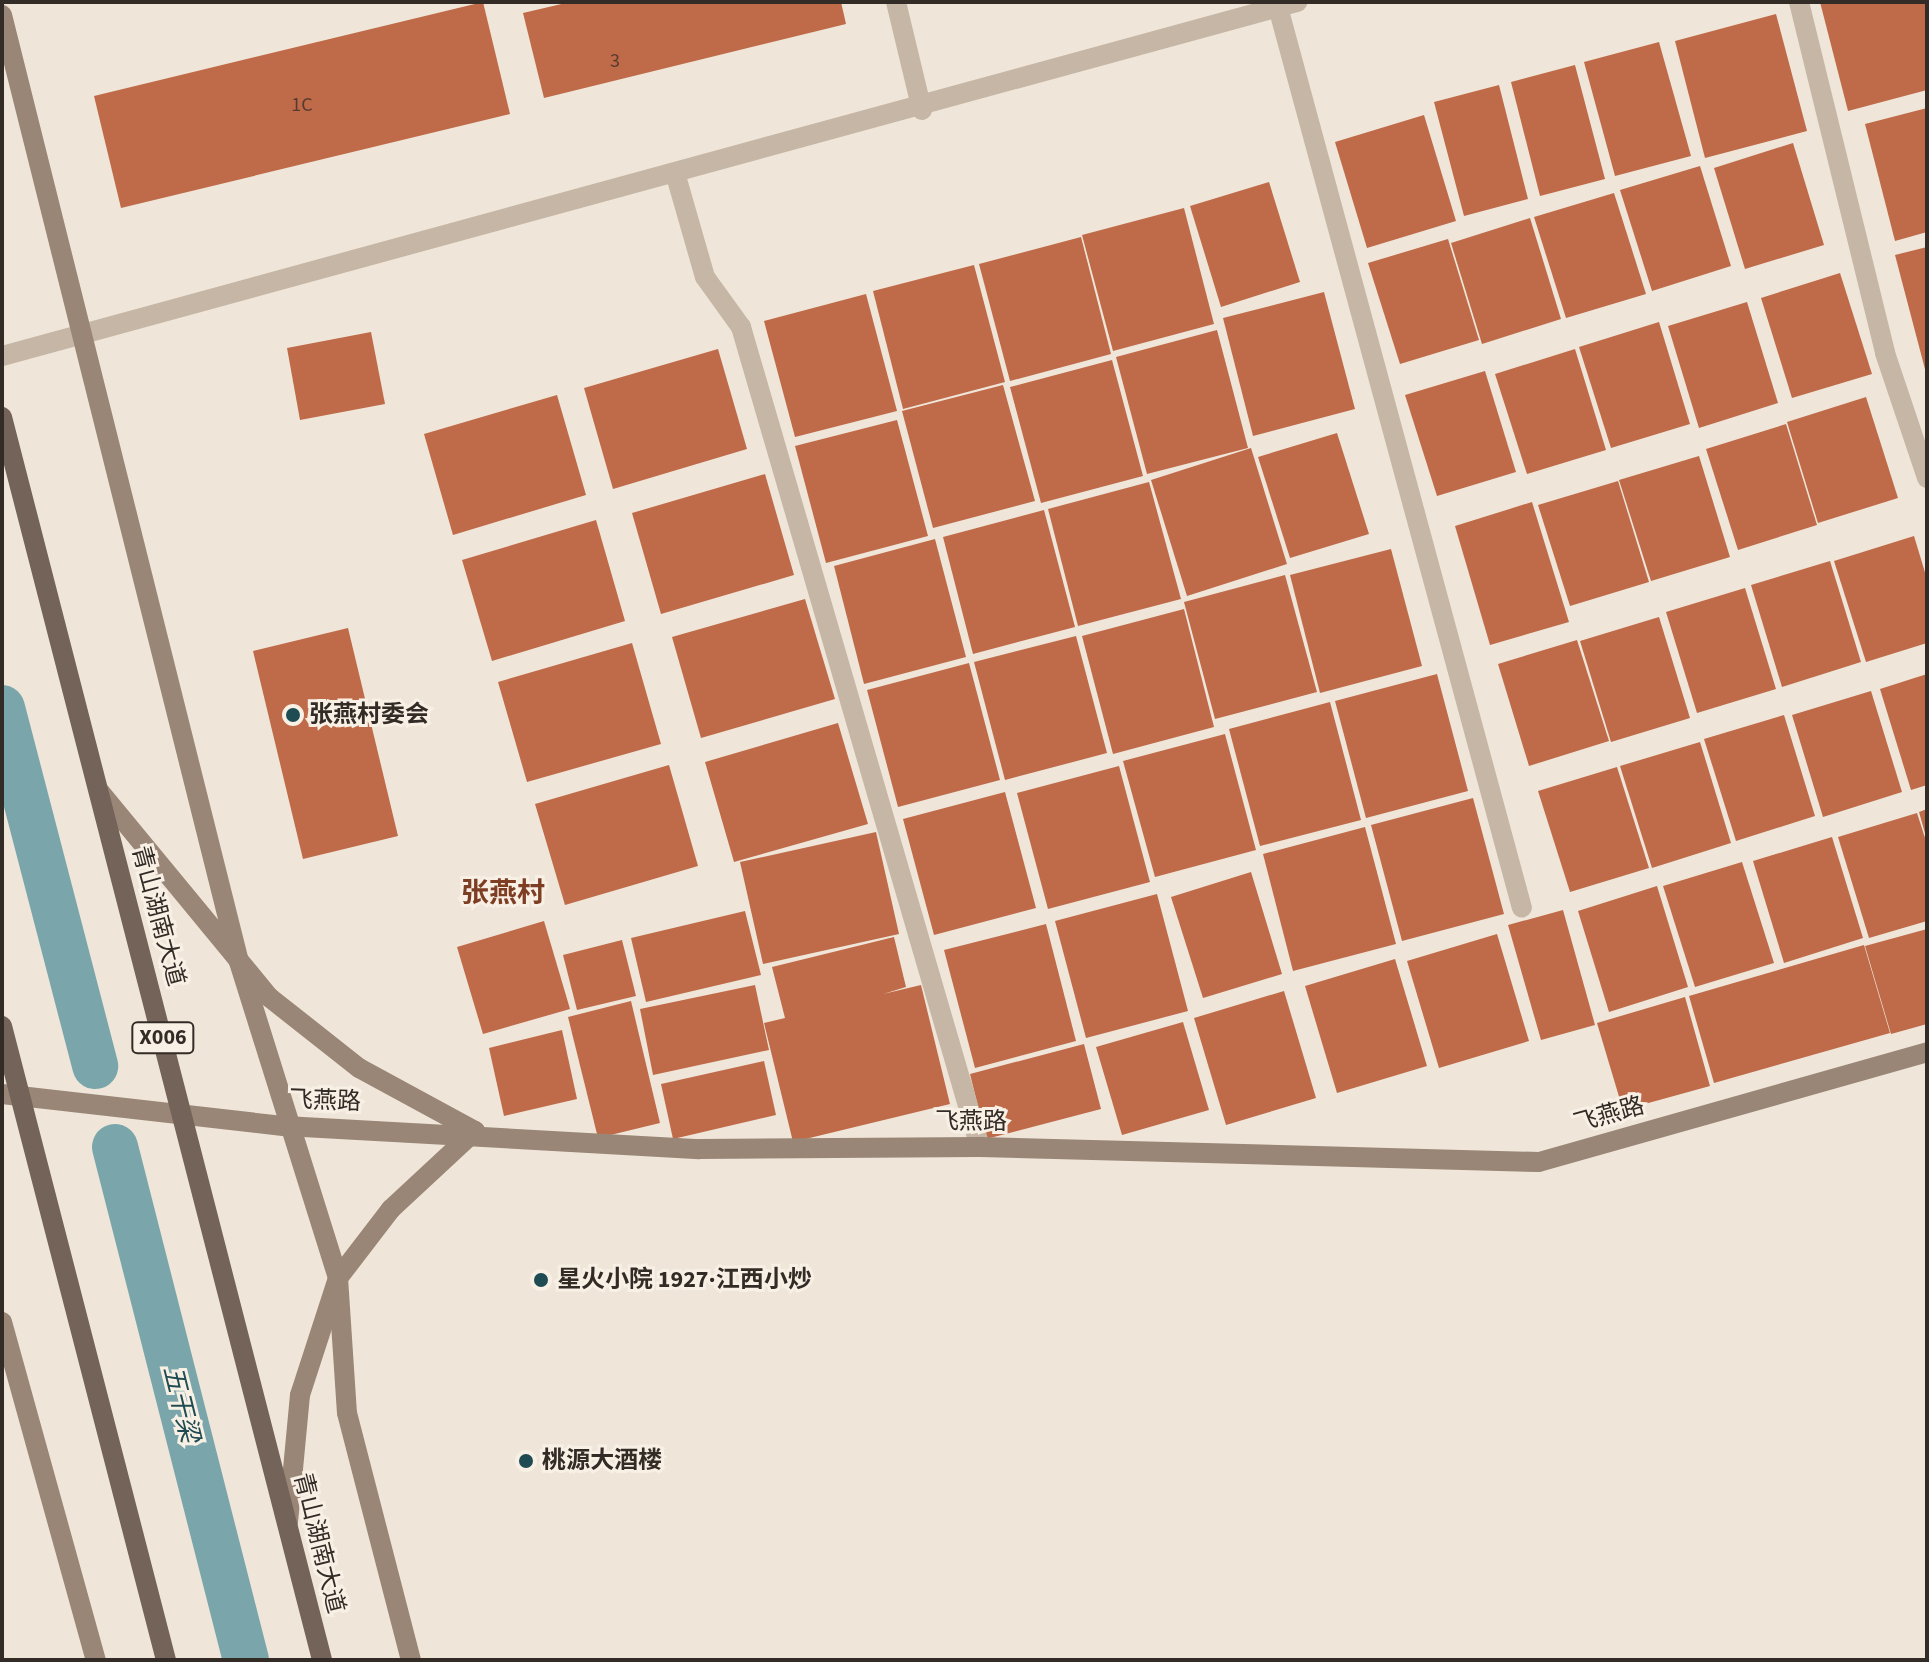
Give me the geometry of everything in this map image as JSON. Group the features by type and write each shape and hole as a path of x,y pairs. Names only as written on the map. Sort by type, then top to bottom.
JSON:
{"main road":[{"path":"2,15 85,334 239,962 285,1126 338,1278 347,1413 411,1660"},
{"name":"青山湖南大道","path":"2,417 322,1660"},
{"path":"100,792 269,997 359,1068 475,1131 391,1209 338,1278 300,1395 288,1526"},
{"path":"2,1026 10,1096 166,1660"},
{"name":"飞燕路","path":"10,1096 285,1126 475,1131 699,1149 980,1147 1539,1162 1927,1052"},
{"path":"2,1322 96,1660"}],"street":[{"path":"896,2 922,110"},
{"path":"1799,2 1885,353 1927,478"},
{"path":"2,356 922,110 1287,5 1522,908"},
{"path":"676,176 705,277 741,327 980,1147"}],"building":[{"path":"483,2 510,114 121,208 94,96"},
{"path":"570,2 841,2 846,24 544,98 523,13"},
{"path":"1820,2 1927,2 1927,90 1848,111"},
{"path":"1776,14 1807,131 1705,158 1675,41"},
{"path":"1659,42 1691,156 1615,176 1584,62"},
{"path":"1575,65 1605,179 1540,196 1511,82"},
{"path":"1499,85 1528,199 1464,216 1434,102"},
{"path":"1927,108 1927,232 1895,241 1865,124"},
{"path":"1424,115 1456,221 1367,248 1335,142"},
{"path":"1793,143 1824,245 1745,269 1714,168"},
{"path":"1700,166 1731,266 1652,291 1620,190"},
{"path":"1269,182 1300,282 1221,307 1190,206"},
{"path":"1614,193 1646,294 1566,318 1534,217"},
{"path":"1184,208 1214,324 1113,351 1082,235"},
{"path":"1530,218 1561,319 1482,344 1451,243"},
{"path":"1081,237 1111,354 1010,381 979,264"},
{"path":"1448,239 1479,340 1400,364 1368,263"},
{"path":"1927,247 1927,372 1926,373 1895,255"},
{"path":"974,265 1005,382 903,409 873,291"},
{"path":"1840,273 1872,374 1792,398 1761,298"},
{"path":"1324,292 1355,409 1253,436 1223,318"},
{"path":"866,294 897,411 795,437 764,321"},
{"path":"1747,302 1778,403 1699,428 1668,326"},
{"path":"1659,322 1690,424 1611,448 1579,347"},
{"path":"1217,330 1248,448 1147,474 1116,357"},
{"path":"371,332 385,404 300,420 287,348"},
{"path":"718,349 747,449 613,489 584,388"},
{"path":"1575,349 1606,450 1527,474 1495,374"},
{"path":"1112,360 1143,476 1041,503 1010,387"},
{"path":"1485,371 1516,472 1437,496 1405,395"},
{"path":"1003,385 1035,501 933,528 902,411"},
{"path":"557,395 586,495 453,535 424,434"},
{"path":"1866,397 1898,498 1818,523 1787,422"},
{"path":"897,420 928,536 826,563 795,446"},
{"path":"1786,424 1817,525 1738,550 1706,449"},
{"path":"1337,433 1369,534 1290,558 1258,457"},
{"path":"1251,448 1287,564 1187,596 1151,480"},
{"path":"1699,456 1730,557 1651,581 1619,480"},
{"path":"765,474 794,575 661,614 632,513"},
{"path":"1618,481 1649,582 1570,606 1538,505"},
{"path":"1149,482 1181,599 1078,626 1048,509"},
{"path":"1532,502 1569,622 1490,645 1455,526"},
{"path":"1044,510 1075,627 973,654 943,537"},
{"path":"596,520 625,621 492,661 462,560"},
{"path":"1914,536 1927,579 1927,643 1866,662 1834,561"},
{"path":"935,539 966,657 864,684 834,566"},
{"path":"1391,549 1422,666 1320,693 1290,575"},
{"path":"1830,561 1861,662 1782,687 1751,585"},
{"path":"1285,575 1317,692 1215,719 1184,602"},
{"path":"1745,588 1776,689 1697,713 1666,612"},
{"path":"805,599 835,699 701,738 672,637"},
{"path":"1184,609 1214,727 1113,754 1082,636"},
{"path":"1659,617 1690,718 1611,742 1580,641"},
{"path":"348,628 398,836 303,859 253,651"},
{"path":"1076,636 1107,753 1005,780 974,662"},
{"path":"1577,640 1609,741 1529,766 1498,664"},
{"path":"632,643 661,744 527,782 498,682"},
{"path":"969,663 1000,780 898,807 867,690"},
{"path":"1437,674 1468,791 1366,818 1335,701"},
{"path":"1927,674 1927,785 1911,790 1880,689"},
{"path":"1871,691 1902,792 1823,817 1792,715"},
{"path":"1330,702 1361,820 1260,846 1229,729"},
{"path":"1784,715 1815,816 1736,841 1704,739"},
{"path":"838,723 868,824 734,862 705,762"},
{"path":"1225,734 1256,850 1155,877 1123,761"},
{"path":"1700,742 1731,843 1652,868 1620,766"},
{"path":"669,765 698,866 565,905 535,804"},
{"path":"1119,766 1150,882 1048,909 1017,793"},
{"path":"1617,767 1649,868 1570,892 1538,791"},
{"path":"1005,792 1036,908 934,935 903,819"},
{"path":"1473,798 1504,914 1402,941 1371,825"},
{"path":"1927,809 1927,837 1926,837 1919,812"},
{"path":"1917,813 1927,844 1927,921 1869,938 1838,837"},
{"path":"1365,827 1396,944 1293,971 1263,854"},
{"path":"876,832 899,934 763,964 740,862"},
{"path":"1832,837 1863,938 1784,963 1753,861"},
{"path":"1742,862 1774,963 1695,987 1663,886"},
{"path":"1251,872 1282,974 1203,998 1171,897"},
{"path":"1657,886 1688,987 1609,1012 1578,911"},
{"path":"1157,894 1188,1011 1086,1038 1055,921"},
{"path":"1563,910 1595,1025 1541,1040 1508,925"},
{"path":"745,911 761,975 646,1002 631,938"},
{"path":"544,921 570,1009 483,1034 457,947"},
{"path":"1046,924 1076,1041 975,1068 944,950"},
{"path":"1927,929 1927,1024 1891,1034 1865,946"},
{"path":"1497,934 1529,1041 1439,1068 1407,961"},
{"path":"894,937 906,987 883,994 921,985 950,1104 793,1142 764,1023 785,1018 772,967"},
{"path":"622,940 636,996 577,1010 563,955"},
{"path":"1864,945 1890,1033 1714,1083 1689,996"},
{"path":"1395,959 1427,1066 1337,1093 1305,986"},
{"path":"755,985 769,1050 653,1075 640,1009"},
{"path":"1284,991 1316,1098 1226,1125 1194,1018"},
{"path":"1685,997 1710,1086 1623,1110 1597,1023"},
{"path":"631,1001 660,1123 598,1138 568,1017"},
{"path":"1183,1022 1209,1110 1122,1135 1096,1047"},
{"path":"562,1030 577,1099 504,1116 489,1048"},
{"path":"1084,1044 1101,1109 986,1139 970,1074"},
{"path":"764,1061 776,1115 673,1139 661,1084"}],"waterway":[{"name":"五干梁","path":"2,708 95,1066"},
{"name":"五干梁","path":"115,1147 246,1660"}],"place":[{"name":"张燕村委会","path":"293,715"},
{"name":"星火小院 1927·江西小炒","path":"541,1280"},
{"name":"桃源大酒楼","path":"526,1461"}],"district":[{"name":"张燕村","path":"503,893"}]}
